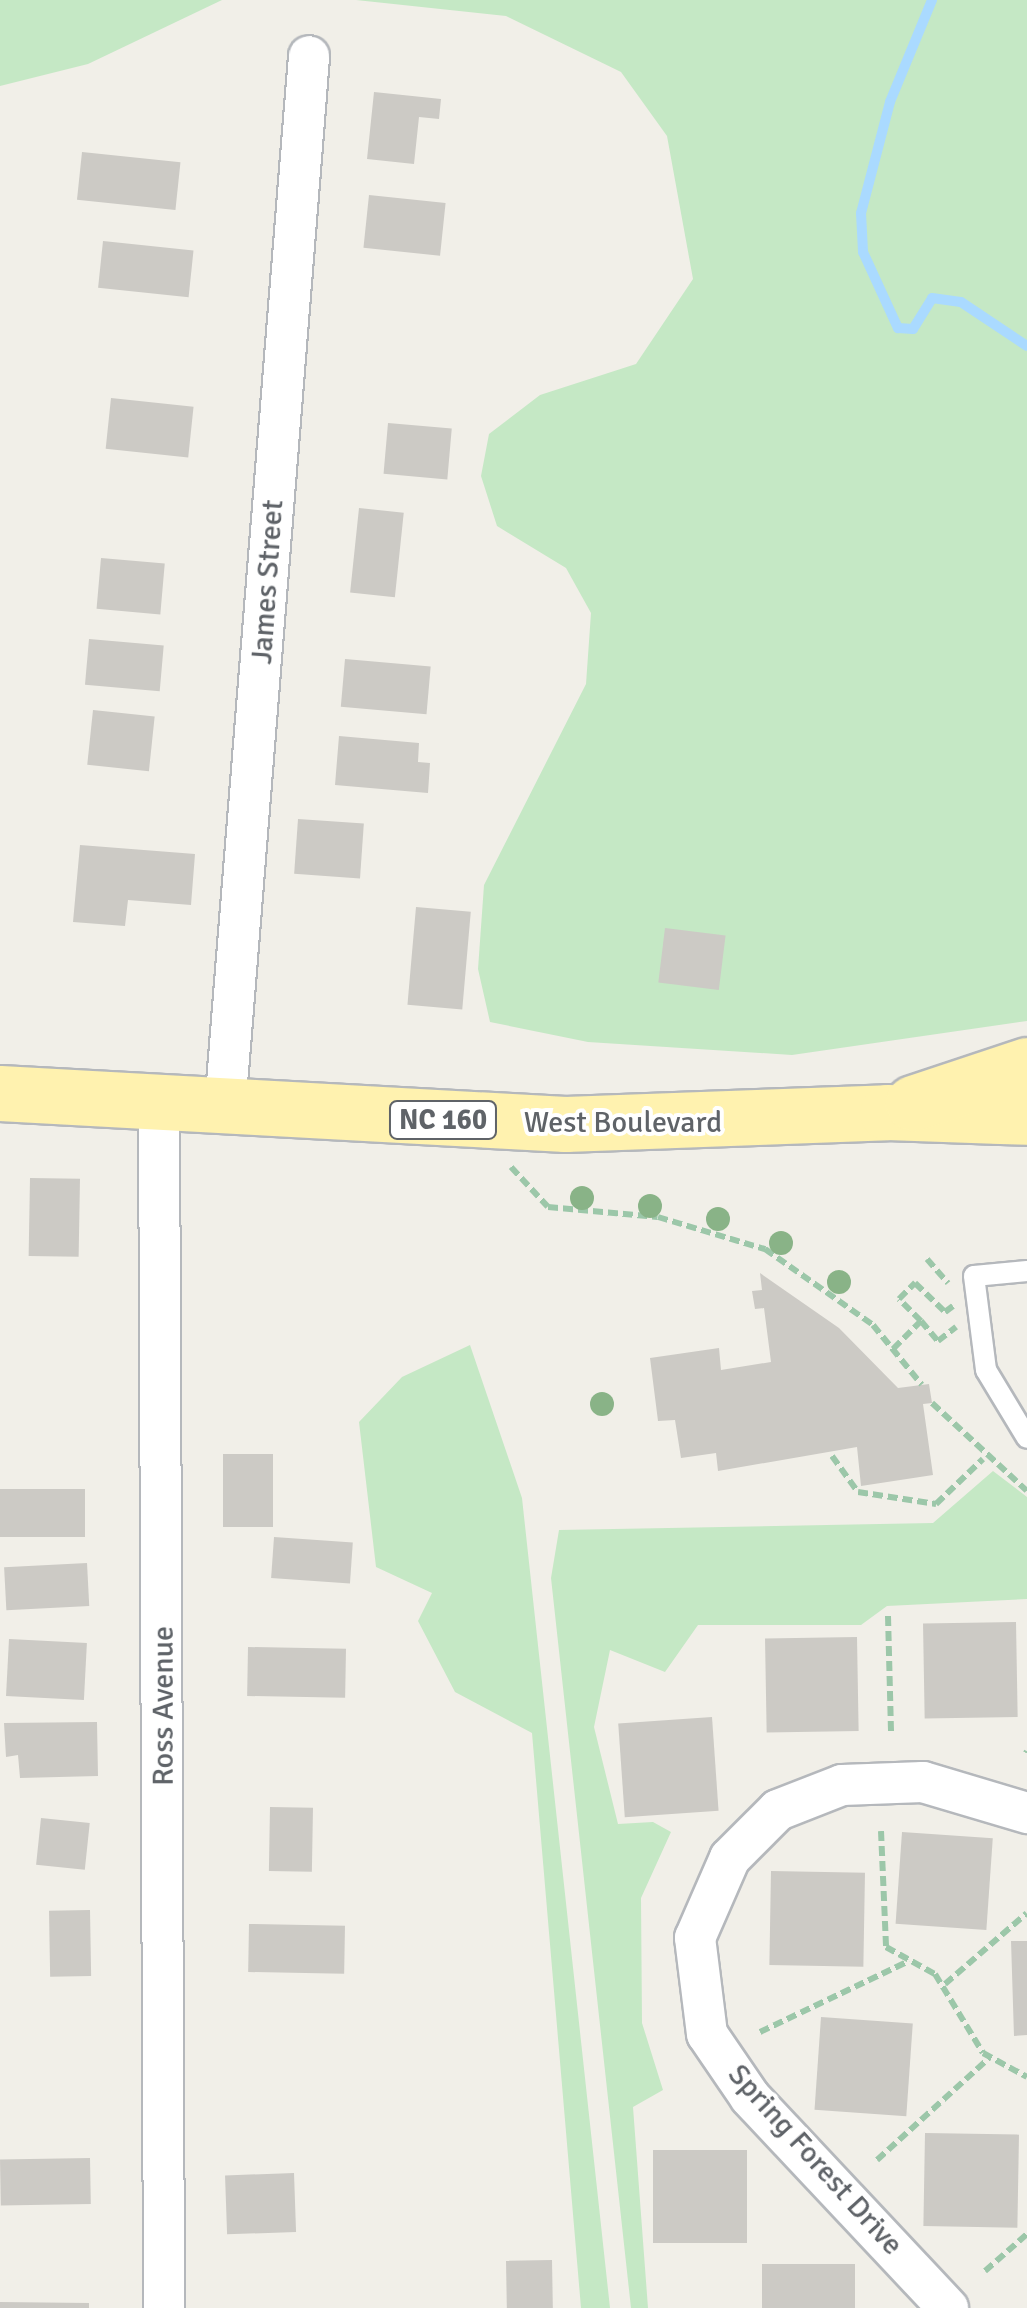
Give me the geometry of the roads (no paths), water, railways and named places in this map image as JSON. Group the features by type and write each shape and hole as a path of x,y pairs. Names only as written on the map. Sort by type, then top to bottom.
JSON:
{"main road":[{"name":"West Boulevard","path":"887,1112 1027,1065"},
{"name":"West Boulevard","path":"0,1093 565,1124 887,1112 1027,1117"}],"street":[{"name":"James Street","path":"225,1108 309,56"},
{"name":"Ross Avenue","path":"159,1104 164,2308"},
{"name":"Spring Forest Drive","path":"948,2308 739,2081 703,2020 696,1938 730,1858 778,1810 842,1785 923,1782 1027,1813"}],"lane":[{"path":"1027,1270 974,1276 986,1370 1027,1438"}],"waterway":[{"path":"932,0 890,102 861,213 863,252 898,328 913,329 932,298 961,302 1027,346"}]}
